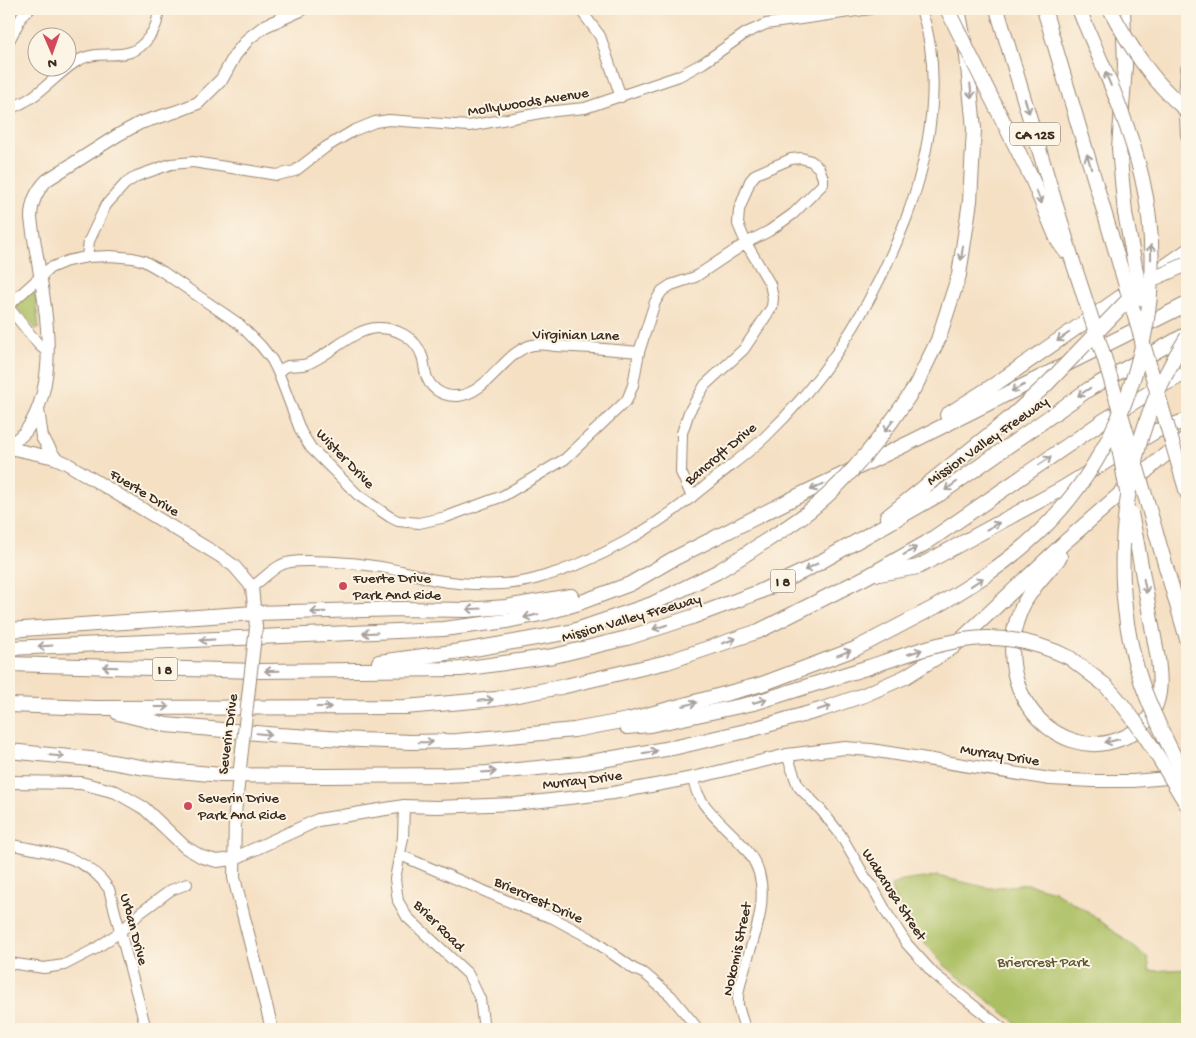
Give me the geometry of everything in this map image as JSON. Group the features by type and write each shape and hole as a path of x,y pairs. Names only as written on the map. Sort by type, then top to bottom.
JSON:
{"highway":[{"path":"947,9 1032,179 1058,241 1072,259"},
{"path":"321,670 468,650 570,632 652,604 717,572 746,554 812,509 858,466 893,421 916,385 938,340 959,275 970,201 974,129 967,56 958,9"},
{"name":"CA 125","path":"997,9 1072,259 1105,360 1187,639"},
{"name":"CA 125","path":"1044,9 1187,493"},
{"path":"1110,9 1133,51 1147,70 1187,112"},
{"path":"1123,9 1125,66 1119,148 1125,213 1142,302 1148,364"},
{"path":"574,730 628,720 762,684 855,649 935,607 974,584 1004,563 1035,537 1078,487 1106,444 1129,393 1148,318 1151,289 1151,248 1143,180 1134,146 1081,14"},
{"path":"876,458 982,393 1187,251"},
{"path":"856,543 1011,417 1046,385 1125,303 1141,289 1155,278 1187,264"},
{"path":"9,648 395,632 469,627 507,621 579,603 630,584 673,559 1187,304"},
{"path":"1187,335 1165,378 1137,453 1125,521 1123,557 1124,593 1128,625 1140,680 1154,715 1187,781"},
{"name":"Mission Valley Freeway","path":"9,664 257,671 461,669 554,656 627,638 751,595 808,569 940,494 1089,389 1187,335"},
{"path":"1092,520 1039,582 1019,613 1012,645 1012,670 1030,709 1048,726 1060,735 1074,741 1103,744 1119,740 1143,724 1153,712 1159,695 1160,678 1136,538 1118,448 1105,360"},
{"name":"I 8","path":"9,705 96,708 405,707 496,699 561,687 667,662 759,630 868,576 926,542 1103,421 1187,372"},
{"path":"868,576 918,567 1063,488 1156,432 1187,420"},
{"path":"9,751 238,776 428,775 532,769 579,764 677,747 777,723 864,695 905,677 953,647 1065,542 1160,459 1187,438"},
{"path":"9,630 255,620 401,609 466,610 515,606 558,599 603,588 673,559"},
{"path":"96,708 167,725 360,740 457,741 650,725 754,703 954,640 1002,638 1029,642 1070,658 1106,684 1133,718 1187,806"}],"main road":[{"path":"9,447 25,432 38,410 46,382 46,320 33,243 31,210 35,196 42,185 110,140 140,123 198,103 222,79 235,55 248,38 265,26 303,9"},
{"path":"1187,69 1184,97 1187,135"},
{"path":"38,410 42,437 55,458"},
{"name":"Fuerte Drive","path":"9,447 55,458 66,463 220,556 234,566 252,587"},
{"name":"Severin Drive","path":"252,587 255,620 238,776 233,859 234,878 272,1029"},
{"name":"Murray Drive","path":"9,782 69,782 105,788 126,796 144,808 185,847 202,857 217,861 233,859 318,820 404,806 436,807 515,804 613,793 693,778 786,755 835,748 862,749 1050,778 1133,781 1187,776"}],"street":[{"path":"9,41 23,14 30,9"},
{"path":"9,110 29,99 74,62 101,54 120,55 136,51 143,46 155,29 158,9"},
{"path":"580,9 600,36 621,97"},
{"name":"Mollywoods Avenue","path":"87,257 89,241 106,205 125,184 137,176 171,164 193,162 277,175 295,171 326,147 353,131 375,122 389,120 480,126 546,112 586,108 679,76 703,63 746,32 766,24 870,9"},
{"name":"Bancroft Drive","path":"252,587 283,564 328,561 399,570 462,584 490,584 532,580 573,567 614,549 652,526 692,497 765,436 799,400 838,350 877,286 891,257 920,178 931,125 932,94 931,57 926,23 921,9"},
{"name":"Wister Drive","path":"9,307 50,268 58,265 87,257 110,256 144,261 239,324 261,346 272,360 278,372 301,432 311,448 358,495 390,518 398,521 418,523 446,517 503,496 565,459 627,400 633,385 639,352 655,302 662,291 671,285 695,277 793,214 823,184 822,172 815,164 806,159 796,158 756,174 750,181 740,210 738,224 746,243"},
{"path":"692,497 681,472 682,432 689,412 705,385 744,349 772,307 773,298 770,284 746,243"},
{"path":"9,307 39,345 47,352"},
{"name":"Virginian Lane","path":"278,372 289,366 306,364 327,354 362,331 379,328 395,330 409,338 420,351 425,374 432,387 442,393 453,396 461,396 475,390 519,351 532,345 589,347 639,352"},
{"name":"Wakarusa Street","path":"786,755 798,786 821,810 840,834 908,944 934,974 1003,1029"},
{"name":"Nokomis Street","path":"693,778 695,789 705,807 739,839 759,872 762,893 760,915 740,988 738,1003 745,1029"},
{"name":"Brier Road","path":"404,806 403,838 395,879 401,906 408,917 468,974 480,999 484,1029"},
{"name":"Urban Drive","path":"9,844 64,856 82,863 104,882 109,889 146,1029"},
{"name":"Briercrest Drive","path":"400,855 524,908 554,918 590,938 634,969 645,974 671,996 698,1029"},
{"path":"9,963 44,968 64,965 120,932 147,907 171,890 187,884"}],"green space":[{"path":"34,286 39,328 36,329 14,304"},
{"name":"Briercrest Park","path":"937,876 989,888 1028,884 1054,891 1093,915 1148,958 1150,971 1187,969 1187,1029 1024,1029 944,965 918,935 894,899 891,886 902,881"}],"place":[{"name":"Fuerte Drive Park And Ride","path":"343,586"},
{"name":"Severin Drive Park And Ride","path":"188,806"}]}
